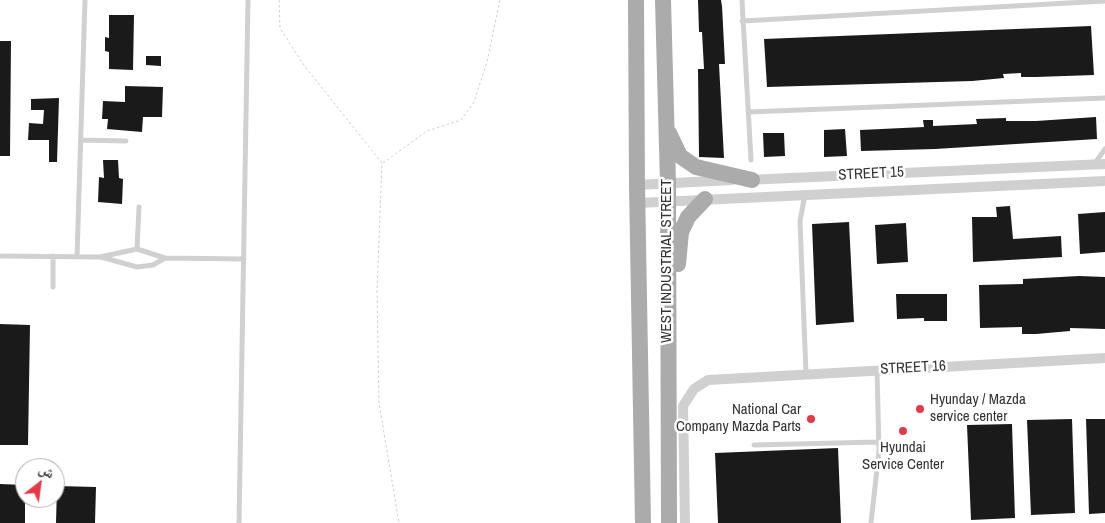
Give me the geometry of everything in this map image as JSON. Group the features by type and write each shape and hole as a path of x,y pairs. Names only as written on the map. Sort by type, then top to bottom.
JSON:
{"main road":[{"name":"WEST INDUSTRIAL STREET","path":"636,0 636,185 638,202 643,523"},
{"name":"WEST INDUSTRIAL STREET","path":"663,0 668,183 669,523"},
{"path":"666,126 680,156 687,162 704,169 752,180"},
{"path":"667,318 676,281 681,232 688,217 705,200"}],"street":[{"name":"STREET 15","path":"636,185 1105,164"},
{"name":"STREET 15","path":"638,202 1105,181"},
{"name":"STREET 16","path":"686,523 683,406 688,397 700,384 721,378 1105,358"}],"lane":[{"path":"77,257 85,0"},
{"path":"239,523 248,0"},
{"path":"742,0 751,160"},
{"path":"742,21 1105,1"},
{"path":"749,112 1105,98"},
{"path":"82,140 126,141"},
{"path":"1090,165 1097,162 1105,149"},
{"path":"805,194 800,221 806,374"},
{"path":"136,248 139,207"},
{"path":"0,256 100,257 136,248 165,258 244,259"},
{"path":"53,256 53,287"},
{"path":"100,257 137,267 153,265 165,258"},
{"path":"872,523 878,442 877,370"},
{"path":"754,445 878,442"}],"path":[{"path":"279,0 280,28 303,64 382,163 377,290 379,403 399,523"},
{"path":"382,163 427,131 461,120 474,102 487,62 500,0"}],"building":[{"path":"698,0 721,0 722,6 725,64 719,64 724,158 699,157 698,69 704,69 702,32 699,32"},
{"path":"109,15 134,15 133,70 109,69 109,52 105,51 105,37 109,38"},
{"path":"1091,26 1094,75 1021,77 1021,73 1003,74 1004,78 972,81 767,87 764,39"},
{"path":"0,41 11,41 10,156 0,156"},
{"path":"146,56 161,56 161,66 146,65"},
{"path":"125,86 163,87 162,117 143,117 142,132 107,129 108,119 102,119 103,101 125,102"},
{"path":"59,98 57,162 49,162 49,140 28,140 29,123 43,124 44,110 31,110 31,99"},
{"path":"1096,117 1097,139 935,149 861,151 860,130 924,127 923,120 933,120 933,126 977,124 976,119 1006,118 1006,121 1036,121"},
{"path":"845,129 847,156 824,157 824,130"},
{"path":"763,133 784,133 785,156 764,157"},
{"path":"103,160 118,160 119,178 123,179 122,204 98,202 99,177 104,178"},
{"path":"1010,206 1013,239 1061,236 1062,257 973,262 972,217 997,217 996,207"},
{"path":"1105,212 1105,252 1080,254 1078,214"},
{"path":"849,222 854,322 816,325 812,224"},
{"path":"906,223 908,262 877,264 875,225"},
{"path":"1079,276 1105,277 1105,329 1070,328 1070,331 1022,334 1022,327 980,328 979,285 1023,284 1023,279"},
{"path":"896,294 947,294 947,321 924,321 924,318 897,319"},
{"path":"0,324 30,325 28,445 0,445"},
{"path":"1072,419 1075,513 1031,515 1027,420"},
{"path":"1086,419 1105,419 1105,513 1089,514"},
{"path":"1012,424 1015,518 971,520 967,425"},
{"path":"838,448 841,523 718,523 715,453"},
{"path":"0,484 15,485 15,508 25,508 25,523 0,523"},
{"path":"65,486 96,487 95,523 56,523 56,508 65,508"}],"place":[{"name":"Hyunday / Mazda service center","path":"920,409"},
{"name":"National Car Company Mazda Parts","path":"811,419"},
{"name":"Hyundai Service Center","path":"903,431"}]}
